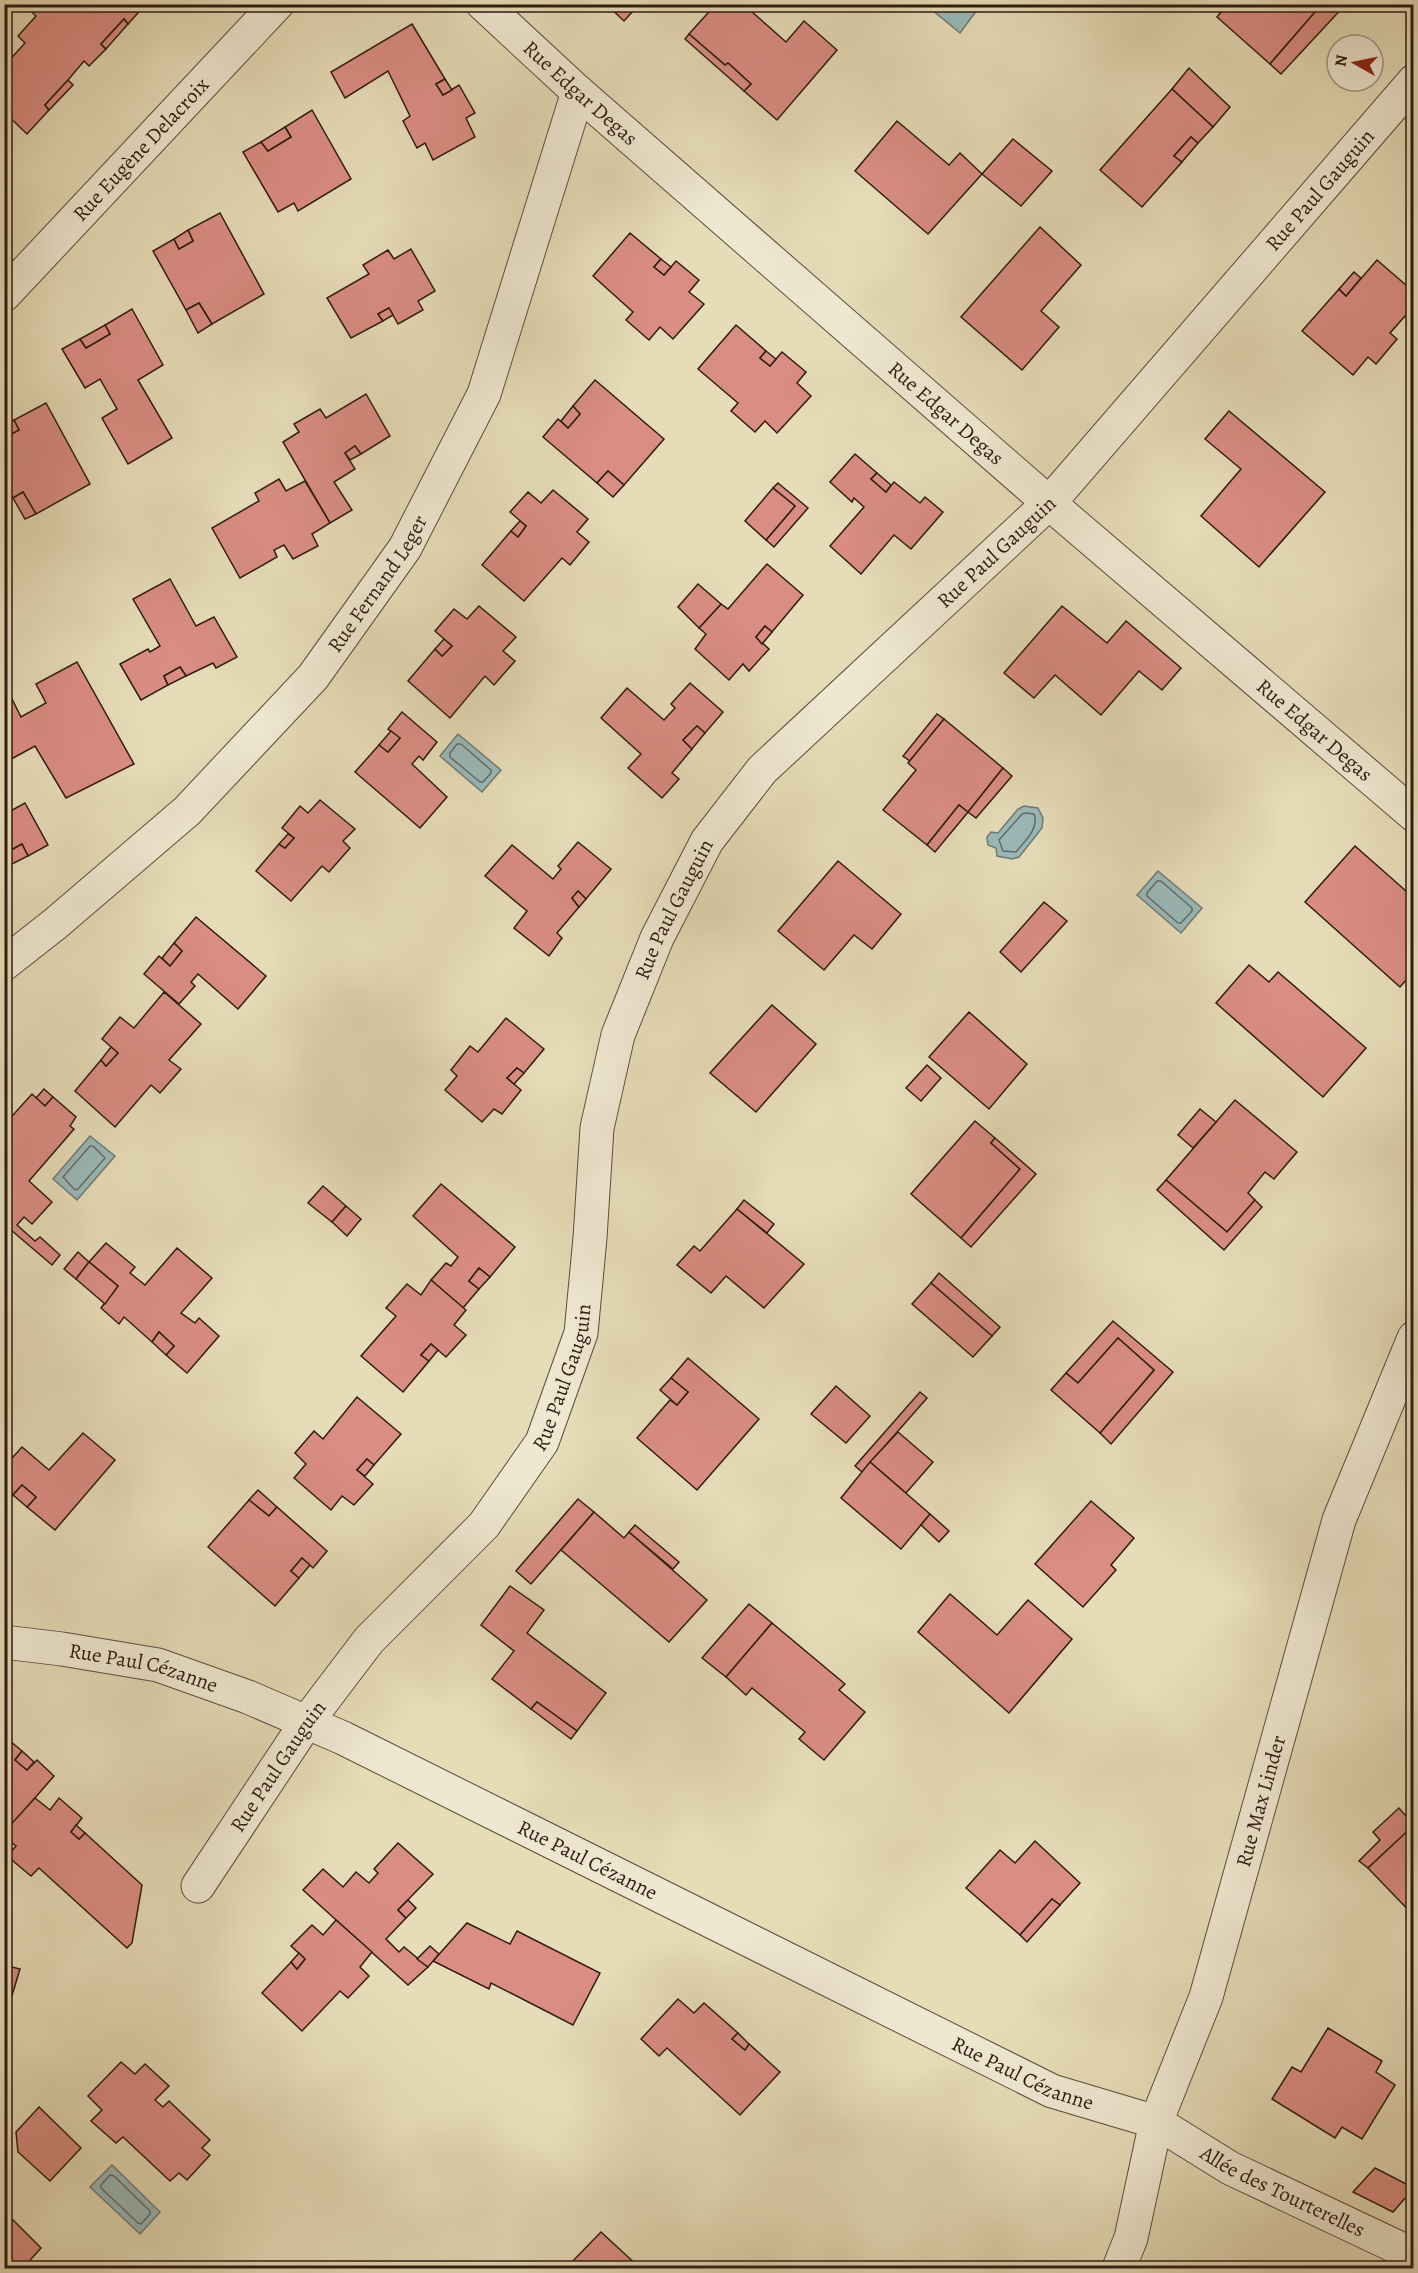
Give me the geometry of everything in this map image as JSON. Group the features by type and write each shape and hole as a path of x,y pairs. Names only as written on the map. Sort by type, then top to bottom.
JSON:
{"street":[{"name":"Rue Eugène Delacroix","path":"4,295 277,4"},
{"name":"Rue Edgar Degas","path":"483,4 578,92 1049,503 1413,815"},
{"name":"Rue Paul Gauguin","path":"198,1886 306,1724 369,1640 484,1525 542,1442 581,1333 597,1128 618,1035 657,938 707,841 762,770 1049,503 1413,81"},
{"name":"Rue Fernand Leger","path":"4,964 55,924 187,811 313,677 405,548 484,394 578,92"},
{"name":"Rue Max Linder","path":"1119,2268 1131,2238 1156,2122 1206,1997 1339,1520 1413,1338"},
{"name":"Rue Paul Cézanne","path":"4,1642 158,1665 248,1697 306,1724 343,1738 428,1779 1052,2091 1156,2122"},
{"name":"Allée des Tourterelles","path":"1156,2122 1230,2168 1413,2255"}],"water":[{"path":"978,4 980,6 960,33 926,5"},
{"path":"458,734 501,770 482,792 440,756"},
{"path":"1024,806 1038,808 1043,818 1042,828 1019,857 1012,859 997,856 996,848 988,845 987,837 991,832 998,833 1018,809"},
{"path":"1158,871 1202,908 1181,933 1137,895"},
{"path":"90,1136 115,1156 77,1200 53,1179"},
{"path":"112,2165 160,2212 140,2234 90,2187"}],"building":[{"path":"23,4 146,4 128,24 124,19 101,44 106,49 89,66 84,61 45,105 49,110 27,134 4,112 4,66 25,43 18,36 36,16"},
{"path":"606,4 627,4 634,10 624,21"},
{"path":"716,4 743,4 786,42 804,21 837,50 777,120 744,91 751,84 728,63 725,65 689,34"},
{"path":"1228,4 1322,4 1270,64 1217,17"},
{"path":"1322,4 1346,4 1281,74 1270,64"},
{"path":"124,19 128,24 106,49 101,44"},
{"path":"412,24 445,79 436,84 443,95 459,85 475,113 466,118 475,137 433,160 425,143 417,148 403,121 410,116 388,71 345,98 331,72"},
{"path":"689,34 725,65 728,63 751,84 744,91 685,39"},
{"path":"1189,68 1230,107 1213,127 1172,89"},
{"path":"445,79 452,90 443,95 436,84"},
{"path":"68,80 73,85 49,110 45,105"},
{"path":"1172,89 1213,127 1198,143 1191,137 1174,156 1182,162 1142,207 1100,170"},
{"path":"312,110 351,179 298,211 294,203 278,212 243,152 261,142 268,151 291,137 285,127"},
{"path":"897,121 949,165 960,153 982,174 928,234 855,171"},
{"path":"285,127 291,137 268,151 261,142"},
{"path":"1191,137 1198,143 1182,162 1174,156"},
{"path":"1013,139 1052,171 1021,206 982,174"},
{"path":"220,213 264,294 212,324 199,303 186,310 153,251 174,239 179,249 193,241 188,230"},
{"path":"1040,227 1081,265 1041,311 1059,327 1022,370 961,317"},
{"path":"188,230 193,241 179,249 174,239"},
{"path":"630,233 661,259 654,267 664,275 676,261 699,280 689,292 704,304 673,339 660,327 649,340 626,320 633,312 593,276"},
{"path":"411,249 435,291 418,301 423,310 398,324 389,308 378,314 383,321 351,338 327,298 369,274 363,265 388,250 394,259"},
{"path":"661,259 671,267 664,275 654,267"},
{"path":"1377,260 1414,292 1414,306 1390,333 1397,339 1376,364 1368,357 1353,375 1302,331 1339,289 1346,296"},
{"path":"1354,272 1361,278 1346,296 1339,289"},
{"path":"199,303 212,324 198,333 186,310"},
{"path":"389,308 393,315 383,321 378,314"},
{"path":"132,309 163,365 138,380 172,438 128,464 102,418 117,409 100,379 85,388 62,349 80,339 86,348 110,334 105,325"},
{"path":"105,325 110,334 86,348 80,339"},
{"path":"736,325 766,351 760,358 770,366 782,352 806,372 797,383 811,396 777,433 765,421 755,432 731,411 738,403 698,369"},
{"path":"766,351 776,359 770,366 760,358"},
{"path":"595,380 664,439 624,485 608,471 597,483 543,437 558,419 568,428 580,414 573,406"},
{"path":"366,394 390,436 361,454 355,446 345,453 355,469 334,482 352,510 330,523 283,442 299,432 294,424 320,409 326,418"},
{"path":"46,403 90,484 36,514 23,492 13,498 4,483 4,438 19,430 14,420"},
{"path":"573,406 580,414 568,428 561,421"},
{"path":"1229,411 1325,492 1259,567 1201,516 1241,469 1205,439"},
{"path":"14,420 19,430 4,438 4,426"},
{"path":"355,446 361,454 350,460 345,453"},
{"path":"855,454 877,473 871,479 886,492 894,482 920,503 925,497 943,512 911,549 894,535 861,574 830,546 864,507 854,498 852,502 830,482"},
{"path":"608,471 624,485 613,497 597,483"},
{"path":"877,473 891,485 886,492 871,479"},
{"path":"279,479 286,491 305,481 330,523 312,534 318,546 293,559 284,545 274,550 277,557 240,578 212,528 259,501 255,493"},
{"path":"778,483 808,508 774,547 766,540 795,506 773,488"},
{"path":"773,488 795,506 766,540 745,521"},
{"path":"553,490 588,519 577,532 589,542 570,565 562,558 524,601 482,565 511,531 518,537 526,526 510,512 528,492 541,503"},
{"path":"23,492 36,514 25,519 13,498"},
{"path":"520,521 526,526 518,537 511,531"},
{"path":"767,564 803,595 772,632 765,626 756,637 769,649 749,671 743,664 729,680 695,649 706,634 699,628 721,604 728,609"},
{"path":"170,579 196,626 214,617 237,657 216,668 213,663 186,676 180,667 164,676 168,685 141,700 120,664 148,649 150,652 160,646 133,599"},
{"path":"698,584 721,604 699,628 678,607"},
{"path":"479,606 516,637 503,651 515,661 494,685 485,676 450,718 408,681 435,649 442,656 452,646 435,631 454,609 467,619"},
{"path":"1062,606 1107,643 1126,621 1181,668 1162,690 1139,671 1101,715 1055,675 1034,698 1004,673"},
{"path":"765,626 772,632 762,644 756,637"},
{"path":"444,639 452,646 442,656 435,649"},
{"path":"77,662 134,764 66,798 35,746 4,763 4,703 12,699 21,717 46,703 36,684"},
{"path":"180,667 186,676 168,685 164,676"},
{"path":"690,683 723,712 705,733 697,726 683,740 692,749 672,773 679,779 662,798 628,768 641,754 601,718 627,688 664,720 675,708 671,704"},
{"path":"402,712 437,742 423,760 419,756 412,764 447,797 420,828 355,772 379,745 388,752 400,738 388,729"},
{"path":"937,714 944,719 910,761 903,756"},
{"path":"944,719 1003,768 968,812 959,805 927,845 883,810 916,770 908,763"},
{"path":"697,726 705,733 692,749 683,740"},
{"path":"391,731 400,738 388,752 379,745"},
{"path":"1003,768 1012,776 976,818 968,812"},
{"path":"320,800 355,829 343,841 350,848 329,872 322,866 291,901 256,871 279,844 285,848 294,838 282,828 300,806 308,813"},
{"path":"25,803 48,845 28,856 22,844 4,854 4,808 7,813"},
{"path":"959,805 968,812 935,852 927,845"},
{"path":"288,834 294,838 285,848 279,844"},
{"path":"578,842 611,869 586,899 578,891 572,898 579,907 557,933 562,938 549,956 514,928 527,911 485,876 512,845 553,879 561,869 558,866"},
{"path":"22,844 28,856 4,868 4,854"},
{"path":"1355,846 1414,898 1414,971 1400,987 1305,902"},
{"path":"838,861 901,914 872,949 854,935 824,970 778,931"},
{"path":"578,891 586,899 579,907 572,898"},
{"path":"1044,902 1067,921 1021,972 1000,952"},
{"path":"196,917 266,976 238,1009 198,974 191,982 195,986 179,1004 144,974 159,956 170,966 182,951 174,943"},
{"path":"174,943 182,951 170,966 162,958"},
{"path":"1249,965 1269,982 1278,972 1366,1048 1323,1097 1216,1003"},
{"path":"164,992 201,1024 169,1060 181,1069 160,1093 151,1085 115,1127 75,1091 101,1060 106,1066 118,1053 102,1039 120,1017 134,1028"},
{"path":"772,1005 816,1044 756,1112 710,1073"},
{"path":"969,1012 1027,1064 989,1109 929,1057"},
{"path":"506,1018 544,1049 524,1073 517,1068 507,1078 521,1090 502,1114 494,1109 482,1122 445,1090 457,1076 451,1070 470,1046 478,1052"},
{"path":"111,1047 118,1053 106,1066 101,1060"},
{"path":"927,1065 941,1078 921,1101 906,1088"},
{"path":"517,1068 524,1073 514,1084 507,1078"},
{"path":"44,1089 53,1097 45,1106 36,1098"},
{"path":"32,1094 45,1106 53,1097 76,1117 70,1126 74,1129 29,1181 52,1202 32,1224 24,1217 17,1225 35,1241 40,1237 60,1255 52,1265 4,1224 4,1125"},
{"path":"1235,1100 1297,1152 1274,1179 1265,1172 1248,1193 1255,1200 1227,1232 1166,1180"},
{"path":"1200,1109 1216,1122 1193,1148 1178,1135"},
{"path":"975,1121 995,1138 991,1143 1020,1169 961,1238 911,1194"},
{"path":"995,1138 1036,1174 971,1247 961,1238 1020,1169 991,1143"},
{"path":"1166,1180 1227,1232 1255,1200 1262,1207 1224,1250 1157,1190"},
{"path":"441,1184 515,1247 490,1277 479,1268 469,1281 479,1289 463,1308 431,1280 446,1263 451,1266 458,1257 413,1216"},
{"path":"323,1186 346,1206 332,1222 308,1203"},
{"path":"744,1200 774,1224 767,1233 737,1209"},
{"path":"346,1206 361,1219 347,1236 332,1222"},
{"path":"737,1209 804,1264 764,1308 726,1276 711,1293 677,1265 694,1246 700,1251"},
{"path":"106,1243 135,1267 130,1273 145,1285 177,1248 212,1278 181,1313 195,1323 199,1318 219,1336 187,1373 166,1355 174,1346 159,1332 152,1342 124,1317 119,1324 101,1308 118,1286 89,1262"},
{"path":"78,1252 89,1262 76,1279 64,1269"},
{"path":"89,1262 118,1286 105,1304 76,1279"},
{"path":"479,1268 490,1277 479,1289 469,1281"},
{"path":"939,1273 1000,1327 992,1336 931,1283"},
{"path":"431,1280 466,1310 454,1325 466,1335 446,1357 431,1344 421,1355 429,1361 403,1392 361,1356 396,1316 386,1308 407,1284 421,1295"},
{"path":"931,1283 992,1336 973,1357 912,1304"},
{"path":"1113,1321 1173,1372 1111,1444 1100,1433 1154,1370 1118,1338 1078,1383 1066,1373"},
{"path":"159,1332 174,1346 166,1355 152,1342"},
{"path":"1118,1338 1154,1370 1100,1433 1051,1390 1066,1373 1078,1383"},
{"path":"431,1344 438,1350 429,1361 421,1355"},
{"path":"688,1358 759,1419 697,1490 637,1438 670,1400 677,1405 688,1392 671,1378"},
{"path":"671,1378 688,1392 677,1405 660,1390"},
{"path":"836,1386 870,1416 846,1443 811,1414"},
{"path":"920,1392 927,1398 862,1472 855,1466"},
{"path":"357,1397 401,1434 374,1465 367,1459 357,1470 373,1484 354,1505 342,1496 331,1510 294,1478 306,1464 295,1453 314,1431 323,1439"},
{"path":"898,1432 933,1462 906,1493 870,1462"},
{"path":"83,1433 115,1460 55,1530 27,1507 36,1497 22,1485 11,1497 4,1491 4,1467 22,1447 49,1470"},
{"path":"367,1459 374,1465 365,1476 357,1470"},
{"path":"870,1462 930,1514 901,1549 841,1498"},
{"path":"22,1485 36,1497 27,1507 13,1495"},
{"path":"258,1490 277,1507 269,1516 249,1500"},
{"path":"578,1499 594,1512 531,1584 516,1571"},
{"path":"249,1500 269,1516 277,1507 327,1551 313,1568 302,1558 291,1571 299,1578 275,1606 208,1547"},
{"path":"1091,1501 1134,1538 1111,1565 1116,1570 1083,1607 1035,1564"},
{"path":"594,1512 624,1538 629,1532 707,1600 669,1642 561,1550"},
{"path":"930,1514 949,1531 939,1542 921,1525"},
{"path":"635,1525 679,1562 673,1569 629,1532"},
{"path":"302,1558 310,1565 299,1578 291,1571"},
{"path":"510,1586 544,1610 527,1633 606,1693 577,1731 537,1702 531,1709 492,1679 514,1651 481,1625"},
{"path":"950,1594 997,1635 1028,1600 1072,1639 1009,1713 918,1632"},
{"path":"749,1604 772,1623 726,1677 702,1658"},
{"path":"772,1623 845,1684 839,1690 865,1712 824,1760 799,1739 805,1732 752,1688 746,1695 726,1677"},
{"path":"537,1702 577,1731 571,1739 531,1709"},
{"path":"4,1736 22,1751 15,1760 27,1770 37,1760 54,1776 8,1829 4,1826"},
{"path":"22,1751 34,1762 27,1770 15,1760"},
{"path":"35,1798 50,1810 59,1798 82,1818 71,1832 79,1839 85,1833 142,1885 132,1943 127,1948 39,1868 31,1876 7,1856 16,1846 4,1836 4,1832"},
{"path":"1414,1807 1414,1825 1368,1868 1359,1861 1380,1840 1373,1832 1399,1808 1405,1815"},
{"path":"76,1825 85,1833 79,1839 71,1832"},
{"path":"1414,1825 1414,1916 1368,1868"},
{"path":"1035,1841 1080,1883 1060,1905 1052,1899 1020,1935 966,1888 1000,1850 1015,1863"},
{"path":"398,1843 433,1874 398,1910 406,1918 386,1939 399,1952 404,1947 428,1967 408,1985 303,1890 323,1869 343,1887 356,1872 369,1883 378,1873 374,1869"},
{"path":"1052,1899 1060,1905 1027,1942 1020,1935"},
{"path":"408,1900 416,1908 406,1918 398,1910"},
{"path":"336,1920 372,1952 360,1967 369,1976 348,1998 340,1991 302,2031 262,1993 291,1962 297,1969 305,1959 291,1946 312,1925 323,1935"},
{"path":"467,1923 510,1944 517,1931 600,1973 573,2025 491,1983 489,1989 433,1961"},
{"path":"430,1946 439,1954 428,1967 417,1959"},
{"path":"299,1953 305,1959 297,1969 291,1962"},
{"path":"4,1965 20,1969 4,2022"},
{"path":"678,1999 694,2013 704,2003 738,2033 732,2039 745,2050 749,2044 780,2072 740,2115 667,2048 659,2056 641,2039"},
{"path":"1328,2028 1382,2061 1376,2072 1395,2085 1362,2139 1342,2127 1335,2138 1272,2099 1292,2067 1301,2072"},
{"path":"738,2033 749,2044 745,2050 732,2039"},
{"path":"121,2062 135,2074 145,2064 169,2086 155,2100 163,2107 169,2101 210,2140 202,2148 210,2155 187,2180 179,2173 170,2181 123,2137 116,2143 91,2121 102,2110 88,2096"},
{"path":"39,2107 81,2148 50,2181 18,2152 16,2132"},
{"path":"1375,2168 1414,2188 1393,2212 1353,2192"},
{"path":"4,2211 41,2248 23,2268 4,2268"},
{"path":"601,2232 640,2268 566,2268"}]}
